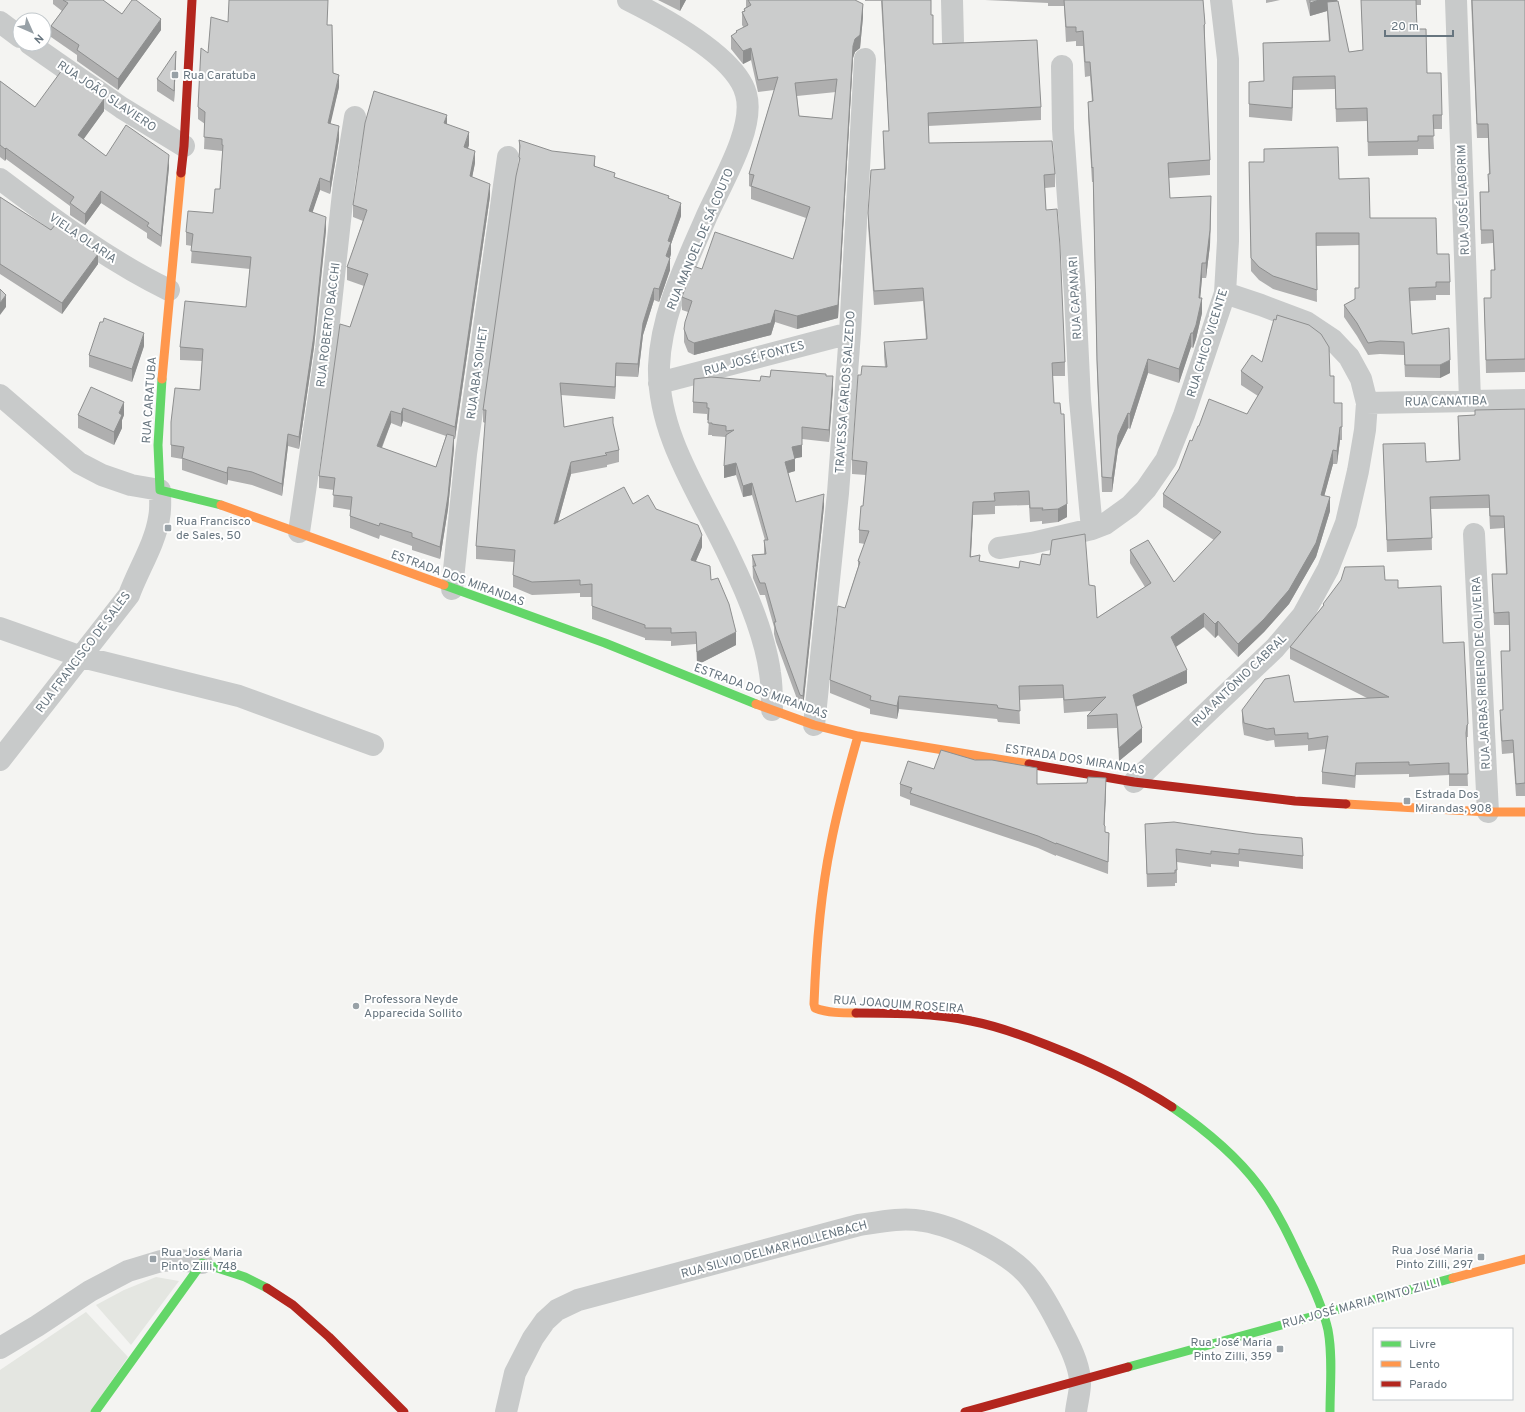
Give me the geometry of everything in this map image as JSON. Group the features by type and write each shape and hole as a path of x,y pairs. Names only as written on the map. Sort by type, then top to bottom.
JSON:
{"street":[{"name":"RUA CARATUBA","path":"160,490 158,445 169,290 184,146 192,0"},
{"name":"RUA MANOEL DE SÁ COUTO","path":"628,0 705,46 728,65 740,81 746,95 748,116 743,137 680,279 667,317 662,338 659,383 663,406 674,444 730,558 763,640 770,674 772,710"},
{"path":"952,0 952,41"},
{"name":"RUA CHICO VICENTE","path":"999,548 1032,543 1092,530 1104,524 1130,506 1146,489 1166,460 1184,415 1225,293 1228,242 1228,59 1221,0"},
{"name":"RUA JOSÉ LABORIM","path":"1456,0 1470,400"},
{"path":"0,22 12,31"},
{"name":"RUA JOÃO SLAVIERO","path":"42,52 122,108 184,146"},
{"name":"TRAVESSA CARLOS SALZEDO","path":"814,725 838,493 850,333 865,59"},
{"name":"RUA CAPANARI","path":"1062,66 1063,129 1075,295 1080,400 1092,530"},
{"name":"RUA ROBERTO BACCHI","path":"299,532 326,349 344,184 355,117"},
{"name":"RUA ABA SOIHET","path":"452,589 466,454 508,157"},
{"name":"VIELA OLARIA","path":"0,179 35,205 128,268 169,290"},
{"name":"RUA ANTÔNIO CABRAL","path":"1134,782 1275,648 1303,615 1328,569 1346,523 1358,471 1365,430 1367,403 1361,379 1349,357 1333,340 1306,322 1225,293"},
{"name":"RUA JOSÉ FONTES","path":"659,383 850,333"},
{"path":"0,395 79,463 102,475 131,484 160,490"},
{"name":"RUA CANATIBA","path":"1367,403 1525,400"},
{"name":"ESTRADA DOS MIRANDAS","path":"160,490 219,504 299,532 452,589 605,643 772,710 814,725 858,736 1134,782 1295,801 1488,812 1525,812"},
{"name":"RUA FRANCISCO DE SALES","path":"0,760 129,596 155,533 159,518 160,490"},
{"name":"RUA JARBAS RIBEIRO DE OLIVEIRA","path":"1474,534 1488,812"},
{"path":"0,628 82,657 239,696 373,745"},
{"name":"RUA JOAQUIM ROSEIRA","path":"858,736 828,857 815,967 815,1008 835,1012 902,1014 963,1019 1015,1033 1066,1052 1124,1078 1175,1110 1218,1143 1251,1176 1276,1212 1324,1313"},
{"name":"RUA SILVIO DELMAR HOLLENBACH","path":"506,1412 515,1373 532,1338 545,1321 557,1310 578,1300 859,1225 902,1220 922,1220 958,1231 992,1247 1018,1266 1030,1278 1053,1312 1075,1357 1080,1380 1076,1412"},
{"name":"RUA JOSÉ MARIA PINTO ZILLI","path":"965,1412 1525,1259"},
{"path":"0,1348 37,1326 90,1291 128,1270 161,1261 180,1260 202,1263 245,1277 270,1290 294,1306 329,1337 404,1412"},
{"path":"95,1412 202,1263"},
{"path":"1324,1313 1330,1350 1330,1412"}],"shaded area":[{"path":"156,1277 179,1281 131,1345 96,1305 124,1290"},
{"path":"86,1312 128,1357 90,1412 0,1412 0,1370"}],"building":[{"path":"63,0 103,0 122,14 132,0 136,0 161,19 118,79 77,50 79,45 52,27 68,3"},
{"path":"229,0 328,0 327,25 332,25 333,73 339,75 328,123 339,126 330,182 320,178 309,211 326,217 314,335 299,437 288,434 282,484 252,472 228,467 227,473 182,458 184,447 171,445 171,422 175,388 200,390 203,349 180,347 185,301 246,307 251,257 191,251 193,234 186,232 188,211 213,213 215,189 220,189 223,145 222,139 204,137 205,112 198,107 201,48 208,53 211,17 228,22"},
{"path":"748,0 855,0 863,4 860,35 855,39 853,46 838,305 797,316 775,310 771,323 694,343 688,340 684,329 692,301 682,297 693,266 702,269 715,232 793,259 810,207 751,186 754,175 749,174 778,77 758,80 751,48 743,51 731,36 737,32 736,31 748,25 742,12 751,5","holes":["837,79 832,119 799,116 795,83"]},
{"path":"882,0 931,0 931,15 933,15 933,44 1037,40 1041,107 928,113 929,143 1052,141 1055,174 1044,175 1046,210 1057,209 1060,246 1065,362 1052,363 1054,403 1060,403 1061,414 1064,414 1067,504 1058,509 1042,510 1043,508 1030,508 1029,491 994,493 995,501 973,502 970,557 980,555 979,561 1019,568 1020,561 1040,565 1042,554 1050,555 1052,540 1085,534 1089,585 1095,586 1097,618 1151,583 1130,550 1148,540 1174,582 1221,532 1163,494 1179,469 1190,440 1192,441 1199,426 1209,399 1247,414 1263,387 1241,371 1252,355 1262,362 1274,319 1276,320 1277,315 1309,325 1321,334 1329,347 1330,376 1334,376 1334,403 1342,403 1342,427 1340,427 1337,451 1333,450 1321,495 1330,497 1316,543 1289,590 1264,619 1238,644 1218,621 1215,624 1204,613 1171,637 1187,670 1133,695 1142,728 1119,748 1117,714 1087,716 1106,697 1064,700 1063,685 1019,686 1020,711 998,708 997,705 899,696 897,706 870,700 871,696 830,680 838,606 845,608 860,562 858,561 869,531 859,530 867,462 852,460 858,375 861,375 862,366 887,367 884,342 927,339 923,288 874,291 868,213 871,170 885,169 883,131 889,131"},
{"path":"1064,0 1203,0 1210,160 1168,163 1170,198 1211,196 1210,230 1206,263 1202,263 1199,298 1202,298 1196,325 1193,333 1191,333 1179,369 1148,359 1130,414 1128,413 1118,435 1112,478 1102,477 1097,360 1093,167 1092,168 1088,102 1093,101 1090,62 1085,62 1083,31 1076,32 1076,27 1066,27"},
{"path":"1310,0 1319,0 1310,3"},
{"path":"1361,0 1416,0 1417,29 1426,29 1427,73 1441,73 1442,115 1433,115 1434,136 1418,136 1418,141 1368,142 1367,108 1336,109 1335,76 1293,77 1292,108 1249,104 1249,82 1264,81 1263,43 1330,41 1327,2 1338,1 1349,52 1363,50"},
{"path":"1472,0 1525,0 1525,359 1486,360 1484,298 1491,298 1491,270 1495,270 1493,230 1481,230 1480,192 1489,192 1488,174 1490,174 1488,124 1477,124"},
{"path":"176,51 174,91 157,79"},
{"path":"62,70 104,99 78,135 106,156 126,125 169,155 161,236 147,226 149,223 101,191 85,214 70,203 74,197 0,145 0,81 35,107"},
{"path":"374,91 447,115 444,123 469,132 464,147 475,151 470,176 490,184 455,427 403,408 401,414 391,411 377,446 436,467 447,434 454,436 448,496 440,547 412,537 412,533 380,523 379,526 350,516 352,497 333,495 335,478 319,476 340,324 350,327 368,274 347,267 367,210 353,205 365,123"},
{"path":"519,140 552,151 595,156 594,166 615,173 614,177 669,196 668,198 681,203 668,241 671,242 666,256 670,258 659,289 654,288 643,323 638,364 616,363 615,387 560,383 564,427 613,417 619,450 605,453 607,455 571,462 554,524 624,487 633,504 648,495 656,509 698,525 702,535 691,560 710,566 711,580 718,578 729,604 736,632 697,652 696,632 671,633 671,628 645,628 645,625 592,606 592,584 580,585 580,580 532,582 513,575 515,550 476,546 486,410 483,410 516,176 520,158"},
{"path":"1338,147 1339,179 1369,178 1370,218 1436,218 1437,254 1449,254 1450,282 1436,282 1436,287 1409,288 1412,334 1449,328 1450,360 1440,365 1405,365 1404,342 1380,341 1368,343 1357,323 1344,305 1355,299 1355,288 1359,288 1359,233 1316,233 1317,290 1273,276 1259,267 1251,258 1249,162 1264,162 1264,149"},
{"path":"0,197 51,230 55,225 98,254 62,303 0,264"},
{"path":"0,289 6,295 0,303"},
{"path":"104,318 144,333 132,369 89,355 100,322 103,322"},
{"path":"771,370 826,374 826,376 833,376 829,430 802,427 802,445 792,447 795,459 785,462 796,502 824,494 803,696 800,695 776,630 774,622 776,622 765,583 760,583 753,566 756,566 752,555 766,554 764,540 768,540 752,483 743,486 736,463 724,466 726,435 734,430 726,431 726,426 708,423 709,408 707,408 707,403 693,402 694,379 711,377 760,381 761,376 770,377"},
{"path":"91,387 124,402 119,413 122,415 114,432 78,415"},
{"path":"1525,409 1525,783 1516,784 1513,740 1502,741 1500,710 1503,710 1501,651 1510,651 1509,612 1494,613 1492,574 1507,574 1504,516 1490,516 1489,495 1430,497 1432,538 1387,540 1383,444 1425,443 1426,462 1460,460 1458,416 1475,415 1475,410"},
{"path":"1384,566 1385,580 1398,580 1398,588 1441,586 1443,643 1464,642 1468,724 1466,733 1468,774 1449,774 1449,763 1409,765 1409,762 1356,763 1355,776 1322,772 1328,736 1308,739 1308,733 1275,735 1274,728 1267,729 1244,723 1242,710 1265,679 1289,675 1294,702 1389,697 1290,647 1324,605 1323,604 1341,580 1345,567"},
{"path":"941,750 975,760 992,760 1037,768 1037,784 1087,783 1088,777 1106,778 1104,825 1105,832 1109,833 1108,862 1056,844 1038,836 910,793 912,788 900,784 908,761 934,769"},
{"path":"1174,822 1256,834 1302,838 1303,856 1239,849 1239,854 1211,851 1211,854 1176,849 1177,870 1175,870 1175,873 1147,874 1145,824"}],"traffic: fast":[{"path":"162,379 158,445 160,490 221,505"},
{"path":"444,585 605,643 756,704"},
{"path":"1172,1107 1208,1133 1230,1153 1266,1195 1283,1224 1314,1289 1328,1330 1331,1361 1330,1412"},
{"path":"95,1412 202,1263 245,1277 267,1288"},
{"path":"1128,1367 1453,1278"}],"traffic: slow":[{"path":"162,379 181,173"},
{"path":"221,505 444,585"},
{"path":"756,704 814,725 858,736 1029,764"},
{"path":"856,1013 825,1011 815,1008 814,1004 819,923 827,863 840,803 858,736"},
{"path":"1346,804 1488,812 1525,812"},
{"path":"1453,1278 1525,1259"}],"traffic: jam":[{"path":"181,173 184,146 192,0"},
{"path":"1029,764 1134,782 1295,801 1346,804"},
{"path":"856,1013 899,1013 943,1016 1000,1028 1038,1041 1095,1065 1126,1080 1172,1107"},
{"path":"267,1288 293,1305 329,1337 404,1412"},
{"path":"965,1412 1128,1367"}],"place":[{"name":"Rua Caratuba","path":"175,75"},
{"name":"Rua Francisco de Sales, 50","path":"168,528"},
{"name":"Estrada Dos Mirandas, 908","path":"1407,801"},
{"name":"Professora Neyde Apparecida Sollito","path":"356,1006"},
{"name":"Rua José Maria Pinto Zilli, 297","path":"1481,1257"},
{"name":"Rua José Maria Pinto Zilli, 748","path":"153,1259"},
{"name":"Rua José Maria Pinto Zilli, 359","path":"1280,1349"}]}
